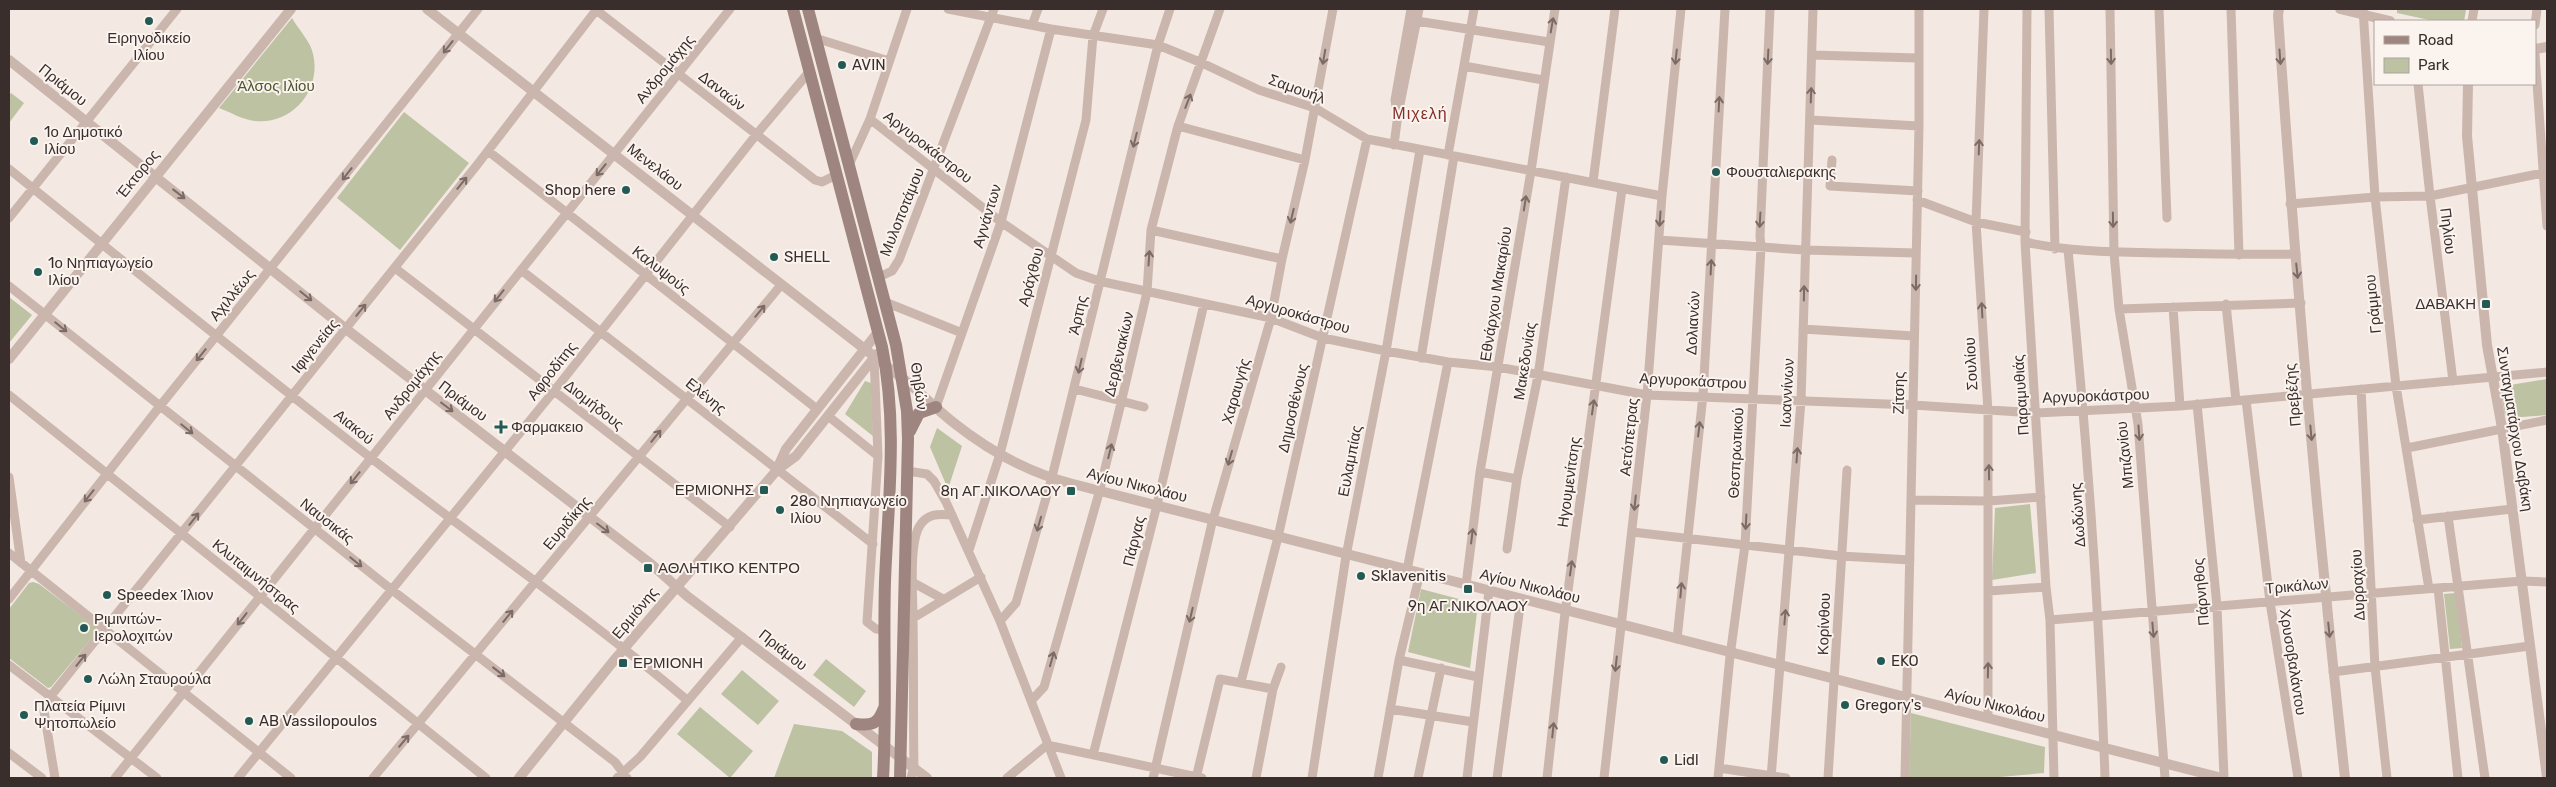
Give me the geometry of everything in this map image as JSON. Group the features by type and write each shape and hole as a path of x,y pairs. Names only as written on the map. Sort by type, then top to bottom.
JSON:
{"main road":[{"name":"Θηβών","path":"793,9 878,332 878,352 886,364 891,418 891,469 885,630 886,704 883,778"},
{"name":"Θηβών","path":"808,9 879,277 902,378 908,439 908,621 900,778"},
{"path":"908,439 915,418 923,410 936,407"},
{"path":"856,724 872,725 880,718 886,704"}],"street":[{"path":"9,218 177,9"},
{"name":"Έκτορος","path":"9,359 291,9"},
{"name":"Μενελάου","path":"427,9 864,349"},
{"name":"Αχιλλέως","path":"9,600 106,474 478,9"},
{"name":"Δαναών","path":"596,9 815,180 822,182 836,175"},
{"name":"Ιφιγενείας","path":"50,697 106,630 234,467 488,151 596,9"},
{"name":"Ανδρομάχης","path":"115,778 730,9"},
{"path":"849,165 870,119 907,9"},
{"name":"Σαμουήλ","path":"951,9 993,13 1051,29 1158,45 1259,90 1315,108 1367,139 1662,196"},
{"path":"1032,25 1038,9"},
{"name":"Αράχθου","path":"969,550 1000,454 1086,120 1093,36 1103,9"},
{"name":"Άρτης","path":"1000,621 1016,603 1052,477 1158,45 1170,9"},
{"name":"Δερβενακίων","path":"1031,701 1044,687 1100,491 1147,292 1151,230 1178,126 1220,9"},
{"name":"Χαραυγής","path":"1153,778 1213,520 1271,318 1282,259 1305,160 1333,9"},
{"path":"1398,114 1395,100 1411,9"},
{"path":"1394,145 1398,114 1419,9"},
{"path":"1421,358 1474,9"},
{"name":"Εθνάρχου Μακαρίου","path":"1466,585 1480,472 1531,171 1555,9"},
{"path":"1593,182 1615,9"},
{"name":"Αετόπετρας","path":"1604,778 1647,395 1662,196 1681,9"},
{"name":"Δολιανών","path":"1677,639 1686,540 1703,395 1725,9"},
{"name":"Θεσπρωτικού","path":"1718,778 1730,652 1745,545 1761,247 1770,9"},
{"name":"Ιωαννίνων","path":"1771,777 1802,401 1804,250 1813,9"},
{"name":"Ζίτσης","path":"1905,778 1919,126 1919,9"},
{"name":"Σουλίου","path":"1984,9 1976,222 1988,411 1988,718"},
{"name":"Παραμυθιάς","path":"2027,9 2025,242 2046,587 2050,620 2054,735 2051,778"},
{"path":"2049,9 2055,249"},
{"name":"Μπιζανίου","path":"2110,9 2114,253 2119,308 2134,409 2138,424 2165,778"},
{"path":"2159,9 2167,218"},
{"path":"2231,9 2239,255"},
{"name":"Πρεβέζης","path":"2279,9 2290,204 2333,672 2345,778"},
{"path":"2340,9 2363,11 2387,20"},
{"name":"Γράμμου","path":"2363,11 2375,198 2396,386 2417,520 2434,588 2445,656 2458,778"},
{"name":"Μυλοποτάμου","path":"879,277 892,271 899,260 993,13"},
{"path":"1417,21 1549,42"},
{"name":"Αγνάντων","path":"936,407 1001,222 1051,29"},
{"path":"815,38 889,61"},
{"path":"1812,55 1918,58"},
{"name":"Πριάμου","path":"9,60 346,329 677,587 927,778"},
{"path":"1464,66 1543,80"},
{"path":"2536,67 2547,226"},
{"name":"Αφροδίτης","path":"238,778 505,452 756,135 809,72"},
{"name":"Πηλίου","path":"2418,85 2453,381"},
{"name":"Συνταγματάρχου Δαβάκη","path":"2468,85 2467,136 2471,187 2491,378 2502,428 2547,777"},
{"name":"Αργυροκάστρου","path":"870,119 1001,222 1076,274 1147,292 1271,318 1322,338 1421,358 1498,368 1647,395 1703,395 2036,413 2180,406 2547,372"},
{"path":"1810,120 1919,126"},
{"path":"1178,126 1305,160"},
{"name":"Δημοσθένους","path":"1241,682 1278,537 1367,139"},
{"name":"Ευλαμπίας","path":"1312,778 1346,554 1386,351 1420,150"},
{"name":"Καλυψούς","path":"488,151 818,409"},
{"path":"1832,160 1830,186 1917,195 1976,222 2026,232"},
{"path":"2290,204 2430,196 2544,168"},
{"name":"Αιακού","path":"9,169 371,458 625,648 687,700"},
{"name":"Μακεδονίας","path":"1507,549 1517,479 1538,376 1566,177"},
{"name":"Ηγουμενίτσης","path":"1547,778 1566,610 1622,189"},
{"path":"1151,230 1282,259"},
{"path":"1659,240 1804,250 1916,253"},
{"path":"2025,242 2055,249 2114,253 2296,254"},
{"name":"Δωδώνης","path":"2068,250 2085,411 2099,616 2105,778"},
{"name":"Διομήδους","path":"395,268 638,458 730,527"},
{"name":"Ελένης","path":"520,270 873,544"},
{"name":"Ευριδίκης","path":"373,778 781,285"},
{"name":"Ναυσικάς","path":"9,286 234,467 615,762 622,776"},
{"path":"885,302 962,333"},
{"path":"2119,308 2300,303"},
{"name":"Πάργας","path":"1093,755 1157,506 1204,304"},
{"name":"Χρυσοβαλάντου","path":"2226,304 2298,778"},
{"path":"2173,307 2180,406"},
{"path":"1803,329 1914,336"},
{"name":"Ερμιόνης","path":"777,470 786,449 878,332"},
{"path":"864,349 878,352 896,345"},
{"path":"878,352 878,456 868,622 876,629 885,630"},
{"name":"Ερμιόνης","path":"519,778 625,648 777,470 796,456 878,352"},
{"path":"1407,570 1448,362"},
{"name":"Αγίου Νικολάου","path":"886,364 956,424 1000,454 1052,477 1157,506 2223,778"},
{"path":"1075,389 1121,403 1144,407"},
{"name":"Δυρραχίου","path":"2361,390 2376,667 2387,778"},
{"name":"Κλυταιμνήστρας","path":"9,395 486,778"},
{"name":"Πάρνηθος","path":"2197,404 2217,606 2223,778"},
{"path":"828,416 878,456"},
{"path":"2407,448 2547,420"},
{"name":"Κορίνθου","path":"1828,778 1847,470"},
{"path":"907,471 922,472 930,477 952,515 1000,621 1046,745 1061,778"},
{"path":"1480,472 1517,479"},
{"path":"9,477 21,563"},
{"path":"1911,500 1989,501 2041,497"},
{"path":"2417,520 2512,509"},
{"path":"911,778 914,767 908,621 919,528 934,514 952,515"},
{"path":"2448,516 2485,778"},
{"path":"1632,532 1686,540 1790,549 1841,556 1910,560"},
{"path":"9,553 291,778"},
{"path":"1378,778 1399,660 1420,573"},
{"path":"908,621 981,577"},
{"name":"Τρικάλων","path":"2050,620 2522,581 2547,582"},
{"path":"912,582 943,599"},
{"path":"1989,591 2046,587"},
{"path":"1467,778 1489,591"},
{"path":"1497,778 1521,599"},
{"path":"622,776 742,637"},
{"path":"2333,672 2530,646"},
{"path":"1399,660 1478,677"},
{"path":"9,665 157,778"},
{"path":"1256,778 1273,689 1282,667"},
{"path":"1418,778 1432,717 1440,668"},
{"path":"1046,745 1198,778 1220,679 1273,689"},
{"path":"50,697 44,711 55,778"},
{"path":"1390,709 1473,722"},
{"path":"1007,778 1046,745"},
{"path":"9,753 42,778"},
{"path":"1719,768 1786,778"}],"green space":[{"path":"2397,9 2466,10 2464,20 2429,20 2397,13"},
{"name":"Άλσος Ιλίου","path":"292,18 312,49 315,68 313,81 301,103 281,117 268,121 241,118 219,108"},
{"path":"11,93 24,103 9,123 9,96"},
{"path":"404,112 469,163 400,250 337,198"},
{"path":"9,297 32,315 9,343"},
{"path":"2547,379 2547,415 2508,418 2505,415 2500,389 2504,386"},
{"path":"865,381 871,383 873,436 845,414"},
{"path":"937,428 962,446 948,489 930,447"},
{"path":"2030,504 2036,573 1992,580 1995,508"},
{"path":"29,583 39,584 96,627 96,633 51,687 48,688 9,658 9,609"},
{"path":"1421,589 1478,604 1470,668 1408,652"},
{"path":"2456,593 2462,648 2450,649 2444,594"},
{"path":"826,659 866,691 854,707 813,675"},
{"path":"742,670 779,701 758,725 721,694"},
{"path":"700,707 753,751 730,778 677,734"},
{"path":"1911,713 2045,747 2044,773 1988,778 1909,778"},
{"path":"794,724 842,731 872,752 872,778 774,778"}],"place":[{"name":"Ειρηνοδικείο Ιλίου","path":"149,21"},
{"name":"AVIN","path":"842,65"},
{"name":"1ο Δημοτικό Ιλίου","path":"34,141"},
{"name":"Φουσταλιερακης","path":"1716,172"},
{"name":"Shop here","path":"626,190"},
{"name":"SHELL","path":"774,257"},
{"name":"1ο Νηπιαγωγείο Ιλίου","path":"38,272"},
{"name":"ΔΑΒΑΚΗ","path":"2486,304"},
{"name":"Φαρμακειο","path":"501,427"},
{"name":"ΕΡΜΙΟΝΗΣ","path":"764,490"},
{"name":"8η ΑΓ.ΝΙΚΟΛΑΟΥ","path":"1071,491"},
{"name":"28ο Νηπιαγωγείο Ιλίου","path":"780,510"},
{"name":"ΑΘΛΗΤΙΚΟ ΚΕΝΤΡΟ","path":"648,568"},
{"name":"Sklavenitis","path":"1361,576"},
{"name":"9η ΑΓ.ΝΙΚΟΛΑΟΥ","path":"1468,589"},
{"name":"Speedex Ίλιον","path":"107,595"},
{"name":"Ριμινιτών- Ιερολοχιτών","path":"84,628"},
{"name":"EKO","path":"1881,661"},
{"name":"ΕΡΜΙΟΝΗ","path":"623,663"},
{"name":"Λώλη Σταυρούλα","path":"88,679"},
{"name":"Gregory's","path":"1845,705"},
{"name":"Πλατεία Ρίμινι Ψητοπωλείο","path":"24,715"},
{"name":"AB Vassilopoulos","path":"249,721"},
{"name":"Lidl","path":"1664,760"}],"district":[{"name":"Μιχελή","path":"1420,113"}]}
